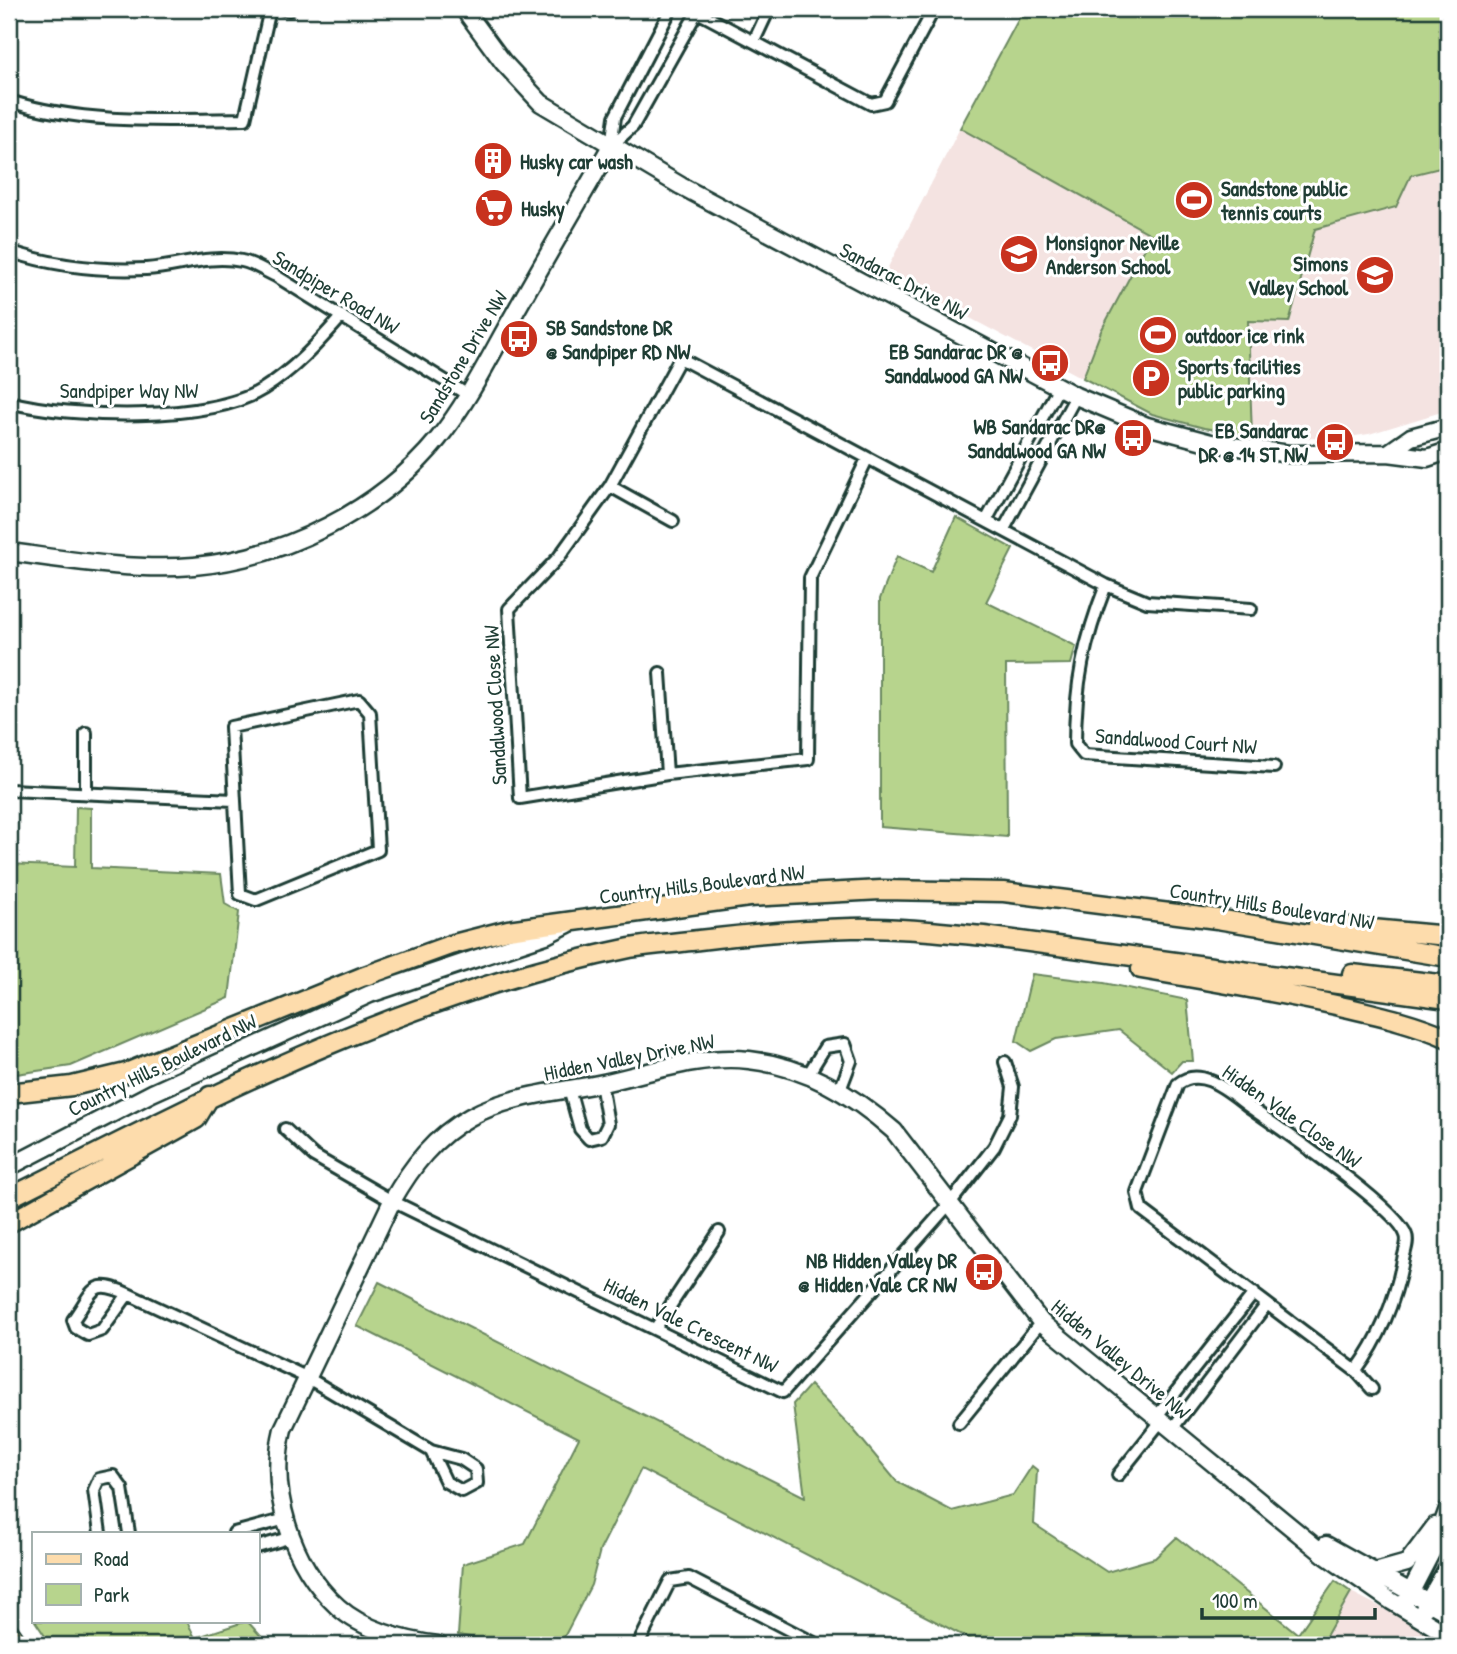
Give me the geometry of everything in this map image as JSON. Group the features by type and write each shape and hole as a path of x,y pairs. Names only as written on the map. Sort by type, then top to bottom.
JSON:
{"main road":[{"name":"Country Hills Boulevard NW","path":"568,924 749,897 881,890 1004,892 1217,919 1448,957"},
{"path":"1217,919 1246,916 1448,936"},
{"path":"9,1093 72,1086 126,1073 362,977 450,945 508,930 568,924"},
{"path":"9,1198 283,1062 439,1002 528,974 632,948 747,934 853,928 1067,938 1448,985"},
{"path":"984,936 1448,999"},
{"path":"984,936 1064,956 1275,992 1422,1026 1448,1038"},
{"path":"9,1223 197,1119 210,1096"},
{"path":"9,1632 18,1645"}],"street":[{"path":"9,101 38,110 110,121 245,120 270,9"},
{"name":"Sandarac Drive NW","path":"464,9 503,62 541,103 681,186 1076,396 1147,426 1211,443 1289,454 1388,453 1427,458 1448,451"},
{"path":"611,146 615,117 671,9"},
{"path":"754,41 769,9"},
{"path":"611,146 633,126 694,10 871,104 885,101 934,9"},
{"name":"Sandstone Drive NW","path":"9,552 127,567 195,566 249,556 300,538 360,507 394,483 438,440 468,395 611,146"},
{"name":"Sandpiper Road NW","path":"9,251 58,264 103,269 149,269 208,258 244,261 276,276 468,395"},
{"name":"Sandpiper Way NW","path":"9,402 26,407 113,413 202,411 232,404 261,390 303,360 342,316"},
{"name":"Sandalwood Close NW","path":"867,459 810,579 808,759 667,774 520,798 509,609 559,557 610,486 680,358 867,459 987,519 1106,585 1147,602 1251,609"},
{"path":"987,519 1059,387"},
{"path":"1004,529 1076,396"},
{"path":"1388,453 1411,437 1448,427"},
{"path":"610,486 673,521"},
{"name":"Sandalwood Court NW","path":"1106,585 1080,659 1075,703 1075,744 1084,755 1274,767"},
{"path":"660,673 667,774"},
{"path":"359,700 370,713 378,850 256,900 240,894 233,800 231,727 359,700"},
{"path":"86,733 86,792"},
{"path":"9,790 233,800"},
{"name":"Country Hills Boulevard NW","path":"9,1167 152,1093 370,994 546,935 568,924"},
{"path":"809,1073 825,1047 845,1044 851,1061 840,1090"},
{"name":"Hidden Valley Drive NW","path":"438,1645 381,1632 339,1608 307,1570 292,1537 286,1519 276,1458 283,1429 392,1201 412,1166 442,1135 471,1116 506,1103 699,1062 748,1060 809,1073 868,1108 894,1131 1041,1322 1325,1555 1406,1601 1428,1603 1448,1613"},
{"path":"951,1202 995,1147 1010,1115 1013,1087 1005,1062"},
{"name":"Hidden Vale Close NW","path":"1356,1371 1376,1344 1397,1292 1408,1236 1399,1220 1320,1156 1243,1103 1200,1075 1187,1077 1178,1084 1137,1192 1141,1209 1356,1371 1372,1389"},
{"path":"569,1089 580,1129 589,1139 602,1136 608,1124 601,1083"},
{"name":"Hidden Vale Crescent NW","path":"285,1129 314,1156 392,1201 783,1392 951,1202"},
{"path":"655,1329 719,1232"},
{"path":"128,1294 102,1330 88,1335 76,1328 73,1320 97,1287 107,1284 308,1378 431,1451 461,1459 476,1469 477,1483 462,1491 446,1482 431,1451"},
{"path":"1164,1422 1254,1293"},
{"path":"1118,1475 1267,1304"},
{"path":"959,1423 1041,1322"},
{"path":"100,1532 94,1490 99,1479 113,1476 122,1488 129,1532"},
{"path":"1375,1572 1408,1563 1448,1508"},
{"path":"1406,1601 1448,1508"},
{"path":"238,1532 286,1519"},
{"name":"Hidden Valley Drive NW","path":"1287,1523 1375,1572 1406,1601 1419,1618 1448,1635"},
{"path":"259,1546 292,1537"},
{"path":"1419,1618 1448,1567"},
{"path":"638,1645 670,1581 689,1578 818,1645"}],"shaded area":[{"name":"Monsignor Neville Anderson School","path":"960,128 1152,235 1101,331 1083,378 885,273"},
{"name":"Simons Valley School","path":"1448,166 1448,410 1369,434 1335,439 1252,436 1248,321 1289,321 1315,229 1396,207 1411,175"},
{"path":"1351,1592 1439,1637 1448,1645 1321,1645"}],"green space":[{"path":"1024,9 1448,9 1448,166 1411,175 1396,207 1315,229 1289,322 1248,321 1252,436 1204,428 1152,414 1083,378 1101,331 1152,235 960,128"},
{"path":"956,517 1013,549 986,602 1076,646 1071,664 1006,665 1007,837 880,827 880,599 897,556 931,572"},
{"path":"76,807 91,808 91,868 221,874 225,904 239,912 229,998 71,1066 9,1075 9,864 75,867"},
{"path":"1032,974 1104,983 1187,1000 1193,1061 1182,1061 1172,1072 1119,1030 1056,1039 1031,1051 1016,1041"},
{"path":"379,1282 805,1497 793,1404 810,1385 853,1429 897,1482 952,1511 1013,1495 1032,1466 1037,1470 1034,1524 1107,1572 1155,1558 1177,1537 1298,1634 1335,1581 1351,1592 1321,1645 981,1645 641,1469 600,1550 591,1585 560,1645 517,1645 458,1635 463,1564 525,1544 579,1438 357,1326"},
{"path":"36,1622 187,1622 195,1638 248,1622 269,1645 51,1645"}],"place":[{"name":"Husky car wash","path":"493,161"},
{"name":"Sandstone public tennis courts","path":"1194,200"},
{"name":"Husky","path":"494,208"},
{"name":"Monsignor Neville Anderson School","path":"1019,254"},
{"name":"Simons Valley School","path":"1375,275"},
{"name":"outdoor ice rink","path":"1158,335"},
{"name":"SB Sandstone DR @ Sandpiper RD NW","path":"519,339"},
{"name":"EB Sandarac DR @ Sandalwood GA NW","path":"1050,363"},
{"name":"Sports facilities public parking","path":"1151,378"},
{"name":"WB Sandarac DR@ Sandalwood GA NW","path":"1133,438"},
{"name":"EB Sandarac DR @ 14 ST NW","path":"1335,442"},
{"name":"NB Hidden Valley DR @ Hidden Vale CR NW","path":"984,1272"}]}
